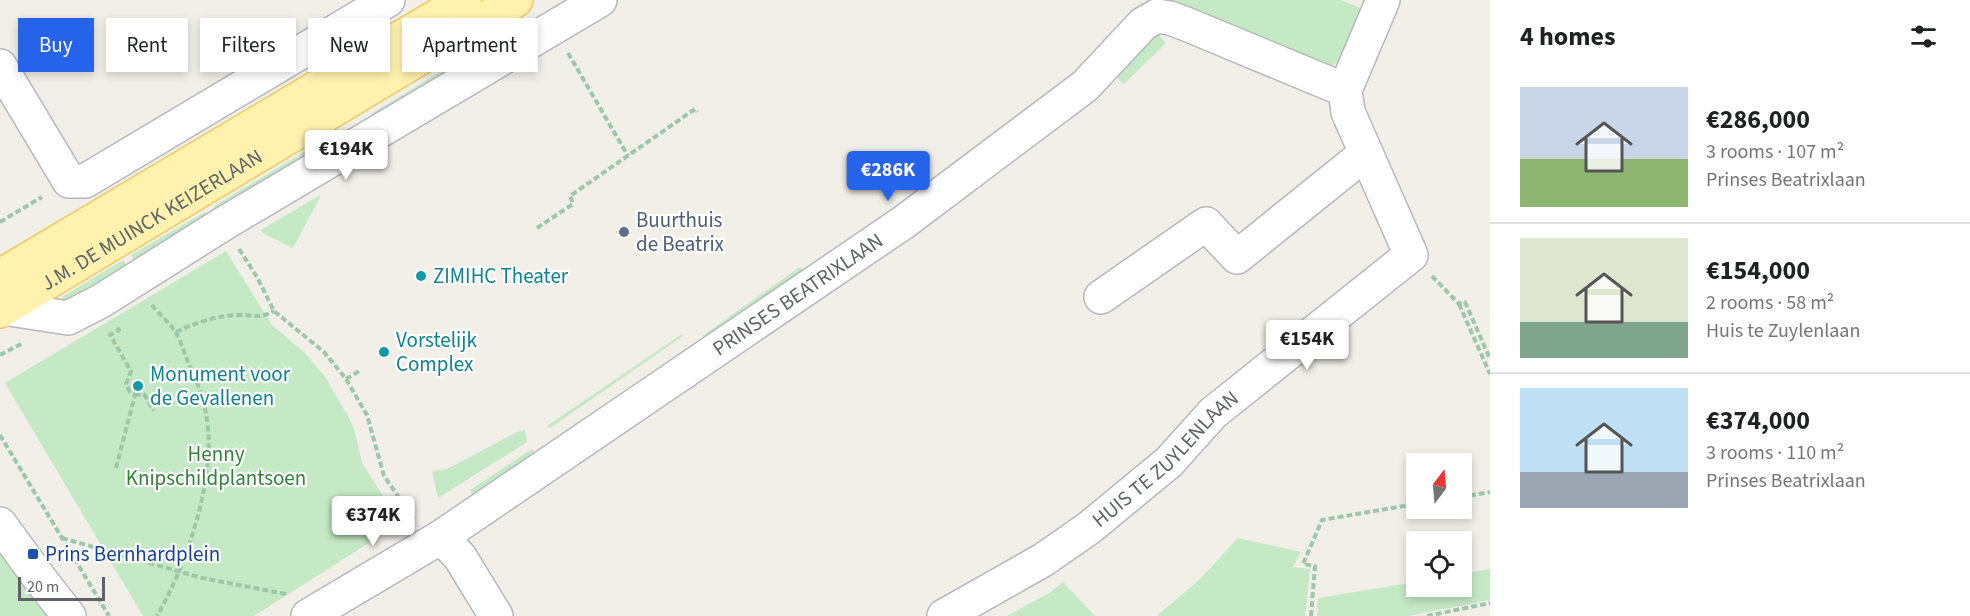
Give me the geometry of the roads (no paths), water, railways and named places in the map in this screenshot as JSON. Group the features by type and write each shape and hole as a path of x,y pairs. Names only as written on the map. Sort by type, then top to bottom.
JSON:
{"main road":[{"name":"J.M. DE MUINCK KEIZERLAAN","path":"0,276 490,3"},
{"name":"J.M. DE MUINCK KEIZERLAAN","path":"2,310 490,3"}],"street":[{"path":"0,66 69,181 85,181 388,0"},
{"name":"J.M. DE MUINCK KEIZERLAAN","path":"2,310 68,318 101,302 223,224 600,0"},
{"path":"1101,297 1206,224 1237,257 1365,154 1348,112 1345,90 1383,0"},
{"name":"PRINSES BEATRIXLAAN","path":"319,609 441,537 904,222 1085,87 1143,24 1157,16 1186,24 1345,90"},
{"name":"HUIS TE ZUYLENLAAN","path":"944,616 1043,560 1089,528 1169,462 1213,413 1411,255 1365,154"},
{"path":"0,524 69,616"},
{"path":"441,537 460,557 495,616"}],"place":[{"name":"Buurthuis de Beatrix","path":"624,232"},
{"name":"ZIMIHC Theater","path":"421,276"},
{"name":"Vorstelijk Complex","path":"384,352"},
{"name":"Monument voor de Gevallenen","path":"138,386"},
{"name":"Prins Bernhardplein","path":"33,554"}],"park label":[{"name":"Henny Knipschildplantsoen","path":"216,466"}]}
